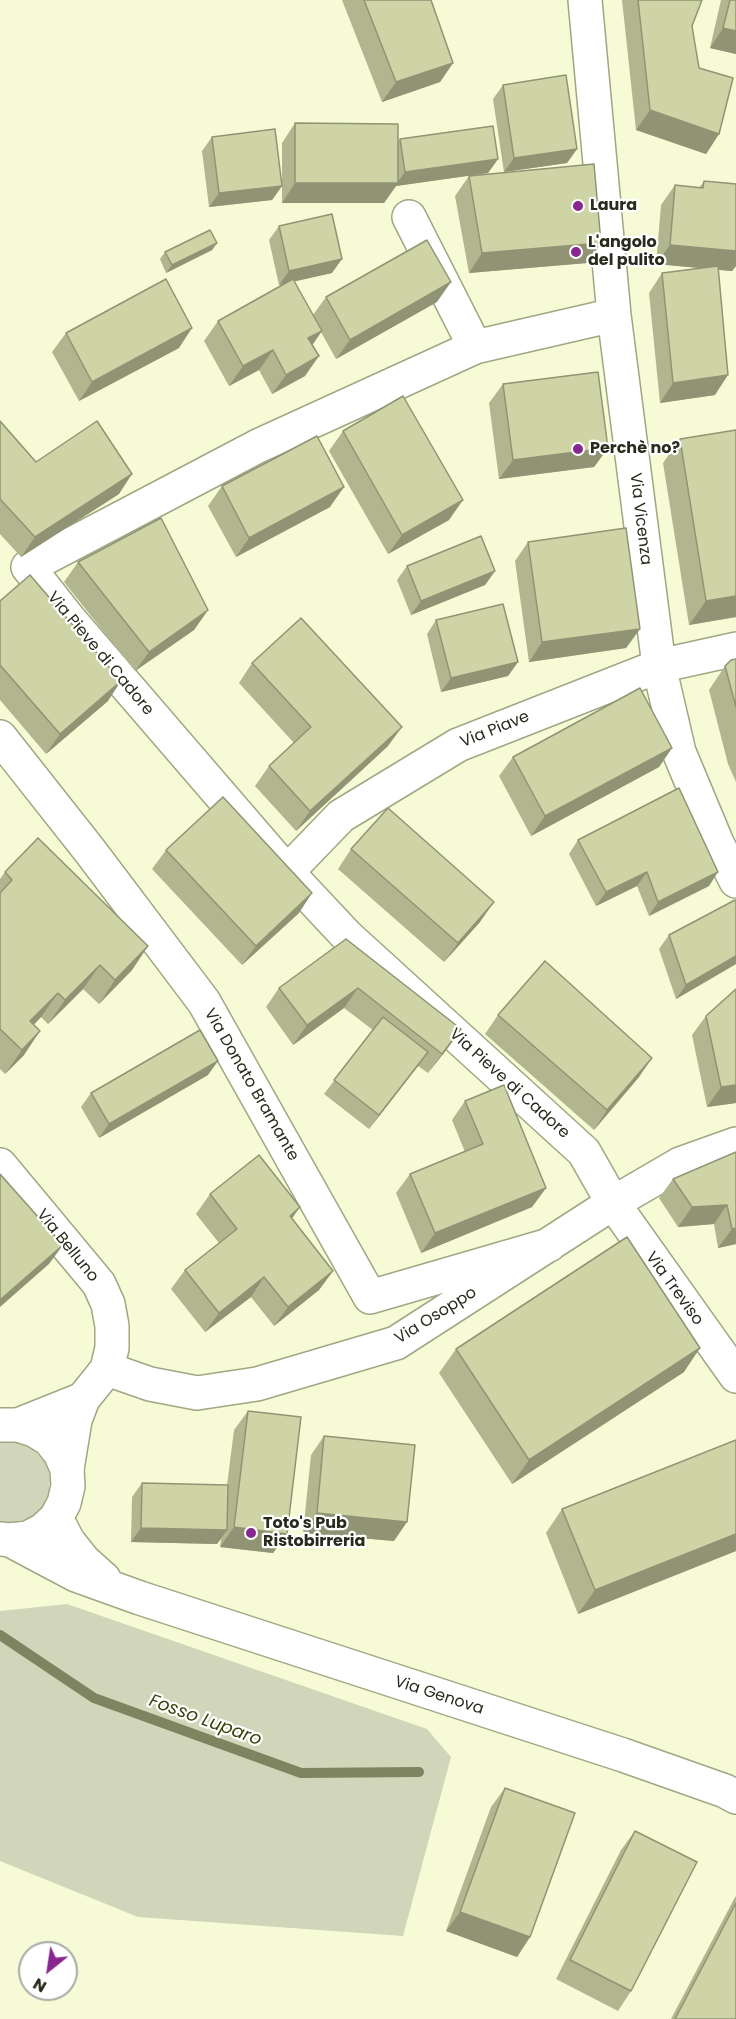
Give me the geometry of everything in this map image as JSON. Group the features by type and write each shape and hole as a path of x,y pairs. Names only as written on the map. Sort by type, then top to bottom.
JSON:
{"street":[{"name":"Via Vicenza","path":"585,0 614,315 659,666 679,752 717,843 736,880"},
{"path":"408,218 475,346"},
{"name":"Via Pieve di Cadore","path":"613,1203 584,1152 347,936 287,872 69,619 28,567 258,446 475,346 614,315"},
{"name":"Via Piave","path":"287,872 342,816 458,744 659,666 736,649"},
{"name":"Via Donato Bramante","path":"0,737 204,1002 370,1297 549,1245"},
{"name":"Via Osoppo","path":"107,1369 150,1384 196,1393 257,1384 396,1343 613,1203 680,1164 736,1144"},
{"name":"Via Belluno","path":"0,1165 99,1284 108,1304 112,1326 112,1348 107,1369 83,1399 75,1420 67,1469 68,1486 64,1503 56,1518"},
{"name":"Via Treviso","path":"613,1203 736,1376"},
{"name":"Via Belluno","path":"5,1424 83,1399"},
{"path":"5,1424 34,1430 49,1439 60,1452 67,1469"},
{"path":"5,1539 28,1538 43,1530 56,1518"},
{"name":"Via Genova","path":"56,1518 68,1540 92,1569 120,1589 140,1598"},
{"name":"Via Genova","path":"5,1539 76,1575 140,1598 624,1755 736,1797"}],"green space":[{"path":"0,1443 20,1443 34,1450 45,1461 50,1476 49,1492 43,1506 31,1517 16,1522 0,1522"},
{"path":"67,1604 427,1729 451,1757 403,1936 138,1917 0,1861 0,1611"}],"building":[{"path":"364,0 431,0 453,63 396,82"},
{"path":"638,0 702,0 692,26 699,68 733,78 719,134 650,110"},
{"path":"730,0 736,0 736,31 723,28"},
{"path":"566,75 577,149 514,158 503,85"},
{"path":"295,123 398,124 398,183 295,183"},
{"path":"493,126 498,159 405,172 400,139"},
{"path":"275,129 282,186 219,193 212,137"},
{"path":"594,164 601,243 482,253 469,176"},
{"path":"704,181 736,184 736,251 670,245 675,185 703,188"},
{"path":"332,214 342,259 289,271 279,226"},
{"path":"210,230 217,243 172,265 165,252"},
{"path":"427,240 451,282 350,340 326,297"},
{"path":"718,266 728,375 673,383 662,273"},
{"path":"166,279 192,328 92,382 66,333"},
{"path":"293,279 322,331 308,338 319,356 286,375 273,350 243,366 218,321"},
{"path":"598,372 608,448 513,460 503,384"},
{"path":"403,396 463,500 402,535 343,431"},
{"path":"0,421 36,462 97,421 132,474 35,537 0,499"},
{"path":"736,430 736,596 706,601 680,439"},
{"path":"317,436 344,487 249,538 222,486"},
{"path":"161,518 208,610 149,652 78,562"},
{"path":"626,528 640,629 542,642 528,542"},
{"path":"481,536 495,571 421,601 407,566"},
{"path":"30,575 121,681 60,734 0,665 0,601"},
{"path":"503,604 518,662 451,678 436,620"},
{"path":"301,618 402,727 310,811 269,766 311,727 252,663"},
{"path":"736,659 736,707 725,666 731,660"},
{"path":"640,688 672,748 545,816 513,757"},
{"path":"679,788 718,872 658,902 647,872 606,892 578,840"},
{"path":"223,797 312,893 256,946 166,850"},
{"path":"388,808 494,902 458,943 351,849"},
{"path":"38,838 148,946 115,980 100,965 65,1000 58,993 30,1021 40,1031 22,1050 0,1029 0,893 12,880 5,872"},
{"path":"735,900 736,956 686,985 669,935"},
{"path":"346,939 461,1029 442,1054 358,988 307,1025 279,988"},
{"path":"545,961 652,1058 607,1110 498,1015"},
{"path":"736,989 736,1085 721,1087 706,1016"},
{"path":"383,1017 428,1052 379,1115 334,1080"},
{"path":"200,1030 218,1061 109,1124 91,1093"},
{"path":"504,1085 546,1188 435,1233 410,1174 483,1144 465,1101"},
{"path":"736,1152 736,1228 732,1229 727,1205 692,1207 673,1179"},
{"path":"259,1155 300,1207 290,1216 333,1271 288,1307 264,1277 219,1313 185,1270 237,1229 210,1194"},
{"path":"0,1174 63,1245 0,1300"},
{"path":"627,1237 700,1348 529,1460 456,1349"},
{"path":"248,1411 301,1417 287,1534 234,1527"},
{"path":"324,1436 415,1445 407,1522 317,1513"},
{"path":"736,1440 736,1534 595,1590 562,1509"},
{"path":"142,1483 228,1485 227,1530 141,1528"},
{"path":"505,1788 575,1813 530,1937 460,1912"},
{"path":"635,1831 697,1862 631,1991 570,1960"},
{"path":"736,1903 736,2019 675,2019"}],"waterway":[{"name":"Fosso Luparo","path":"0,1635 94,1698 301,1773 419,1772"}],"place":[{"name":"Laura","path":"578,206"},
{"name":"L'angolo del pulito","path":"576,252"},
{"name":"Perchè no?","path":"578,449"},
{"name":"Toto's Pub Ristobirreria","path":"251,1533"}]}
